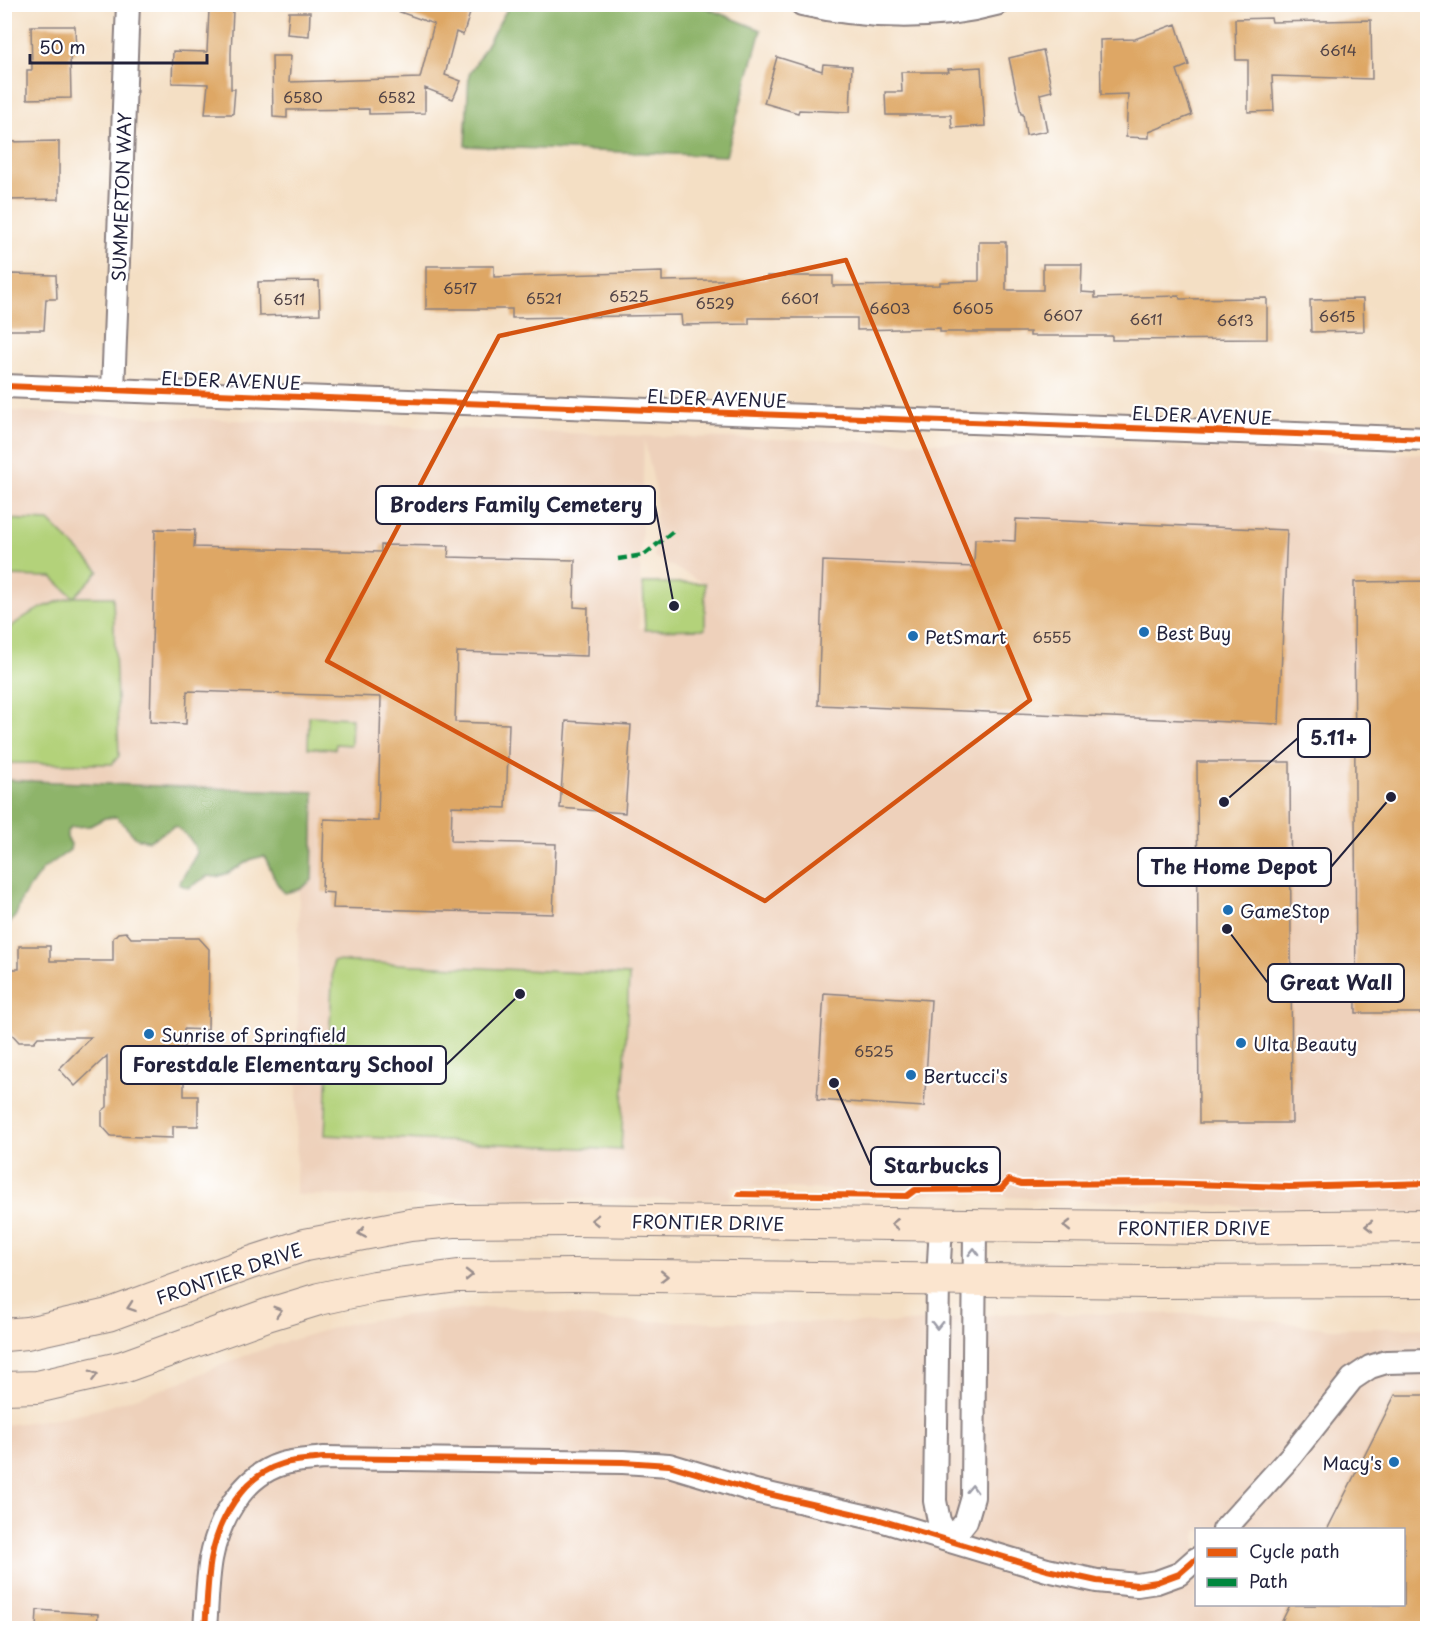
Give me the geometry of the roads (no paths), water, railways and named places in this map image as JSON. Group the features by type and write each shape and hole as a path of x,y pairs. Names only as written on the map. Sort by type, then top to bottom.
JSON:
{"main road":[{"name":"FRONTIER DRIVE","path":"4,1335 27,1333 108,1315 305,1245 410,1225 454,1221 1213,1228 1428,1226"},
{"path":"4,1394 123,1367 267,1315 319,1299 417,1280 458,1276 529,1274 938,1280 1428,1281"},
{"path":"4,1388 37,1387"}],"street":[{"name":"SUMMERTON WAY","path":"113,390 128,4"},
{"path":"802,4 856,13 920,15 996,4"},
{"name":"ELDER AVENUE","path":"4,386 1428,439"},
{"path":"941,1225 938,1280 935,1501 939,1521 950,1541"},
{"path":"950,1541 966,1521 973,1497 975,1225"},
{"path":"1226,1528 1291,1456 1352,1379 1370,1367 1386,1362 1428,1361"},
{"path":"205,1629 211,1560 216,1539 238,1495 259,1475 282,1464 323,1458 623,1462 669,1465 755,1491 877,1519 1047,1570 1097,1581 1137,1585 1157,1582 1179,1574 1195,1561"}],"place":[{"name":"Broders Family Cemetery","path":"674,606"},
{"name":"Best Buy","path":"1144,632"},
{"name":"PetSmart","path":"913,636"},
{"name":"The Home Depot","path":"1391,797"},
{"name":"5.11+","path":"1224,802"},
{"name":"GameStop","path":"1228,910"},
{"name":"Great Wall","path":"1227,929"},
{"name":"Forestdale Elementary School","path":"520,994"},
{"name":"Sunrise of Springfield","path":"149,1034"},
{"name":"Ulta Beauty","path":"1241,1043"},
{"name":"Bertucci's","path":"911,1075"},
{"name":"Starbucks","path":"834,1083"},
{"name":"Macy's","path":"1394,1462"}]}
